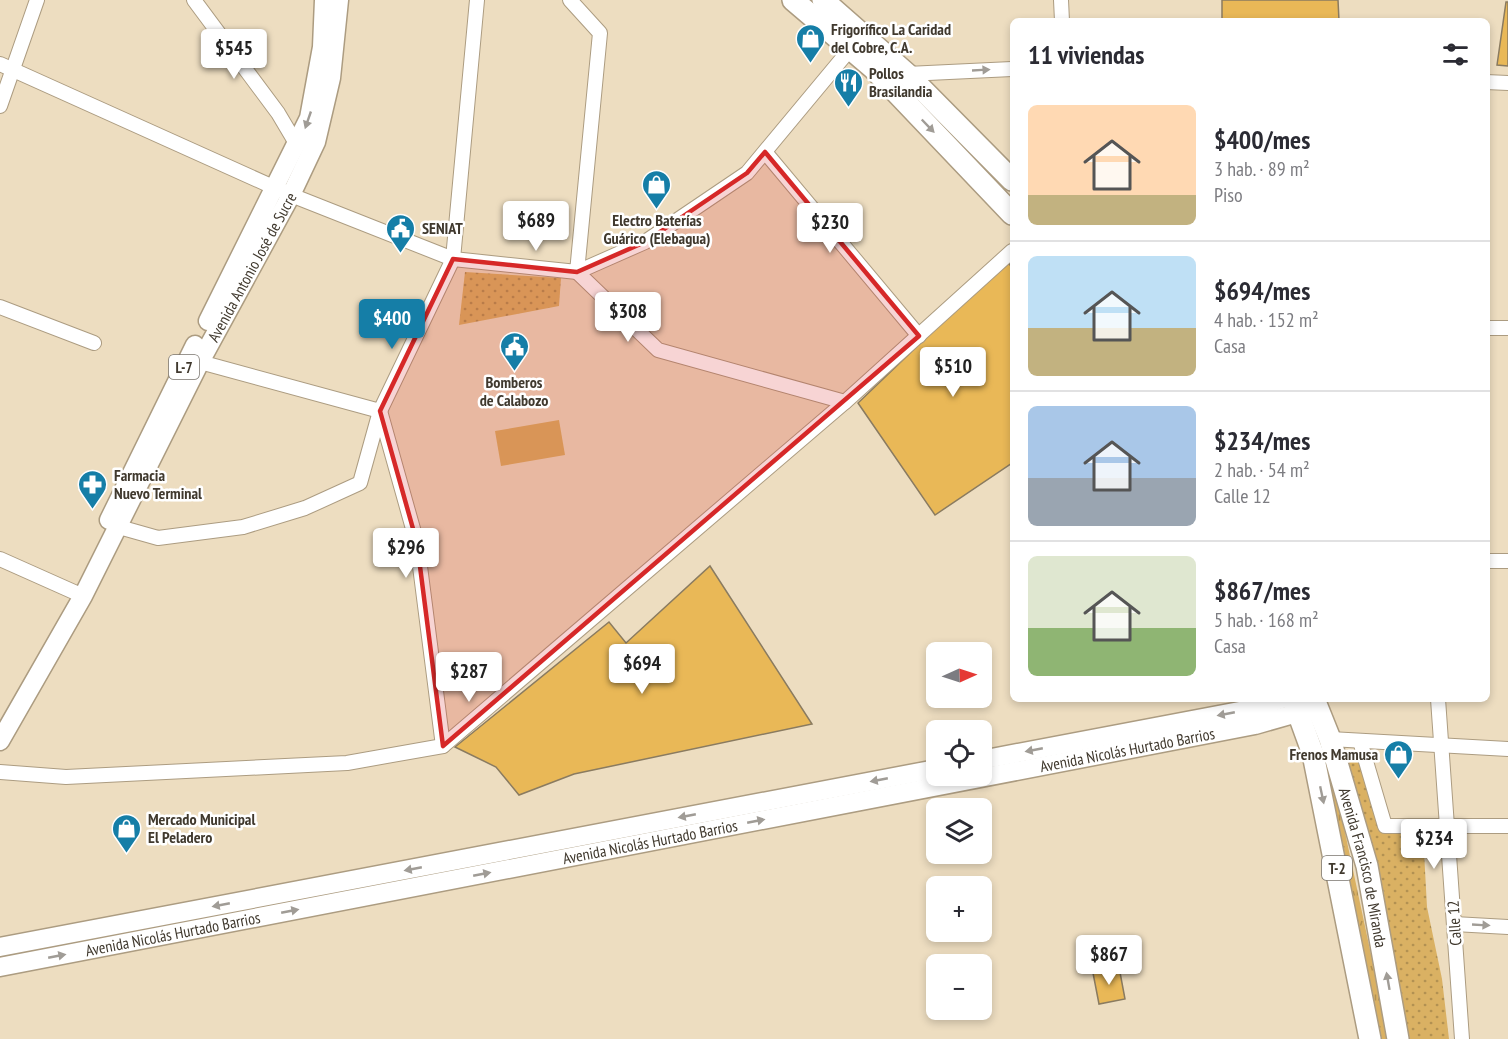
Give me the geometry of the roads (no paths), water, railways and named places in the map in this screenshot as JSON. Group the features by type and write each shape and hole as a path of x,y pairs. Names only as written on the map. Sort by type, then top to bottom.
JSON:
{"highway":[{"path":"793,0 851,48 907,74 1010,178"},
{"path":"823,0 1010,212"},
{"name":"Avenida Francisco de Miranda","path":"1306,704 1330,739 1367,866 1398,1039"},
{"name":"Avenida Francisco de Miranda","path":"1306,704 1313,754 1370,1039"}],"main road":[{"name":"Avenida Antonio José de Sucre","path":"0,720 119,527 283,192 297,146 309,118 317,82 324,0"},
{"name":"Avenida Antonio José de Sucre","path":"0,741 79,594 171,390 283,192 316,142 331,78 339,0"},
{"name":"Avenida Nicolás Hurtado Barrios","path":"992,758 1251,709 1273,702"},
{"name":"Avenida Nicolás Hurtado Barrios","path":"0,967 1255,725 1306,704"},
{"name":"Avenida Nicolás Hurtado Barrios","path":"0,947 926,771"}],"street":[{"path":"0,106 6,66 37,0"},
{"path":"194,0 278,113 297,146"},
{"path":"119,527 158,538 243,527 305,508 360,483 380,411 453,259 477,0"},
{"path":"570,0 600,33 577,272"},
{"path":"1061,0 1062,18"},
{"path":"6,66 283,192 453,259 577,272 645,242 747,173 851,48"},
{"path":"907,74 1010,69"},
{"path":"1490,82 1508,83"},
{"path":"765,152 919,336"},
{"path":"0,772 66,777 348,763 444,746 846,402 1010,253"},
{"path":"577,272 658,350 846,402"},
{"path":"0,307 94,343"},
{"path":"1490,328 1508,328"},
{"path":"200,362 380,411"},
{"path":"380,411 417,543 444,746"},
{"path":"0,558 79,594"},
{"path":"1490,561 1508,561"},
{"name":"Calle 12","path":"1438,702 1462,1039"},
{"path":"1330,739 1508,749"},
{"path":"1360,741 1386,826 1508,826"},
{"path":"1454,924 1508,927"}],"place":[{"name":"Frigorífico La Caridad del Cobre, C.A.","path":"810,64"},
{"name":"Pollos Brasilandia","path":"848,108"},
{"name":"Electro Baterías Guárico (Elebagua)","path":"657,210"},
{"name":"SENIAT","path":"401,254"},
{"name":"Bomberos de Calabozo","path":"514,372"},
{"name":"Farmacia Nuevo Terminal","path":"93,510"},
{"name":"Frenos Mamusa","path":"1399,780"},
{"name":"Mercado Municipal El Peladero","path":"127,854"}]}
